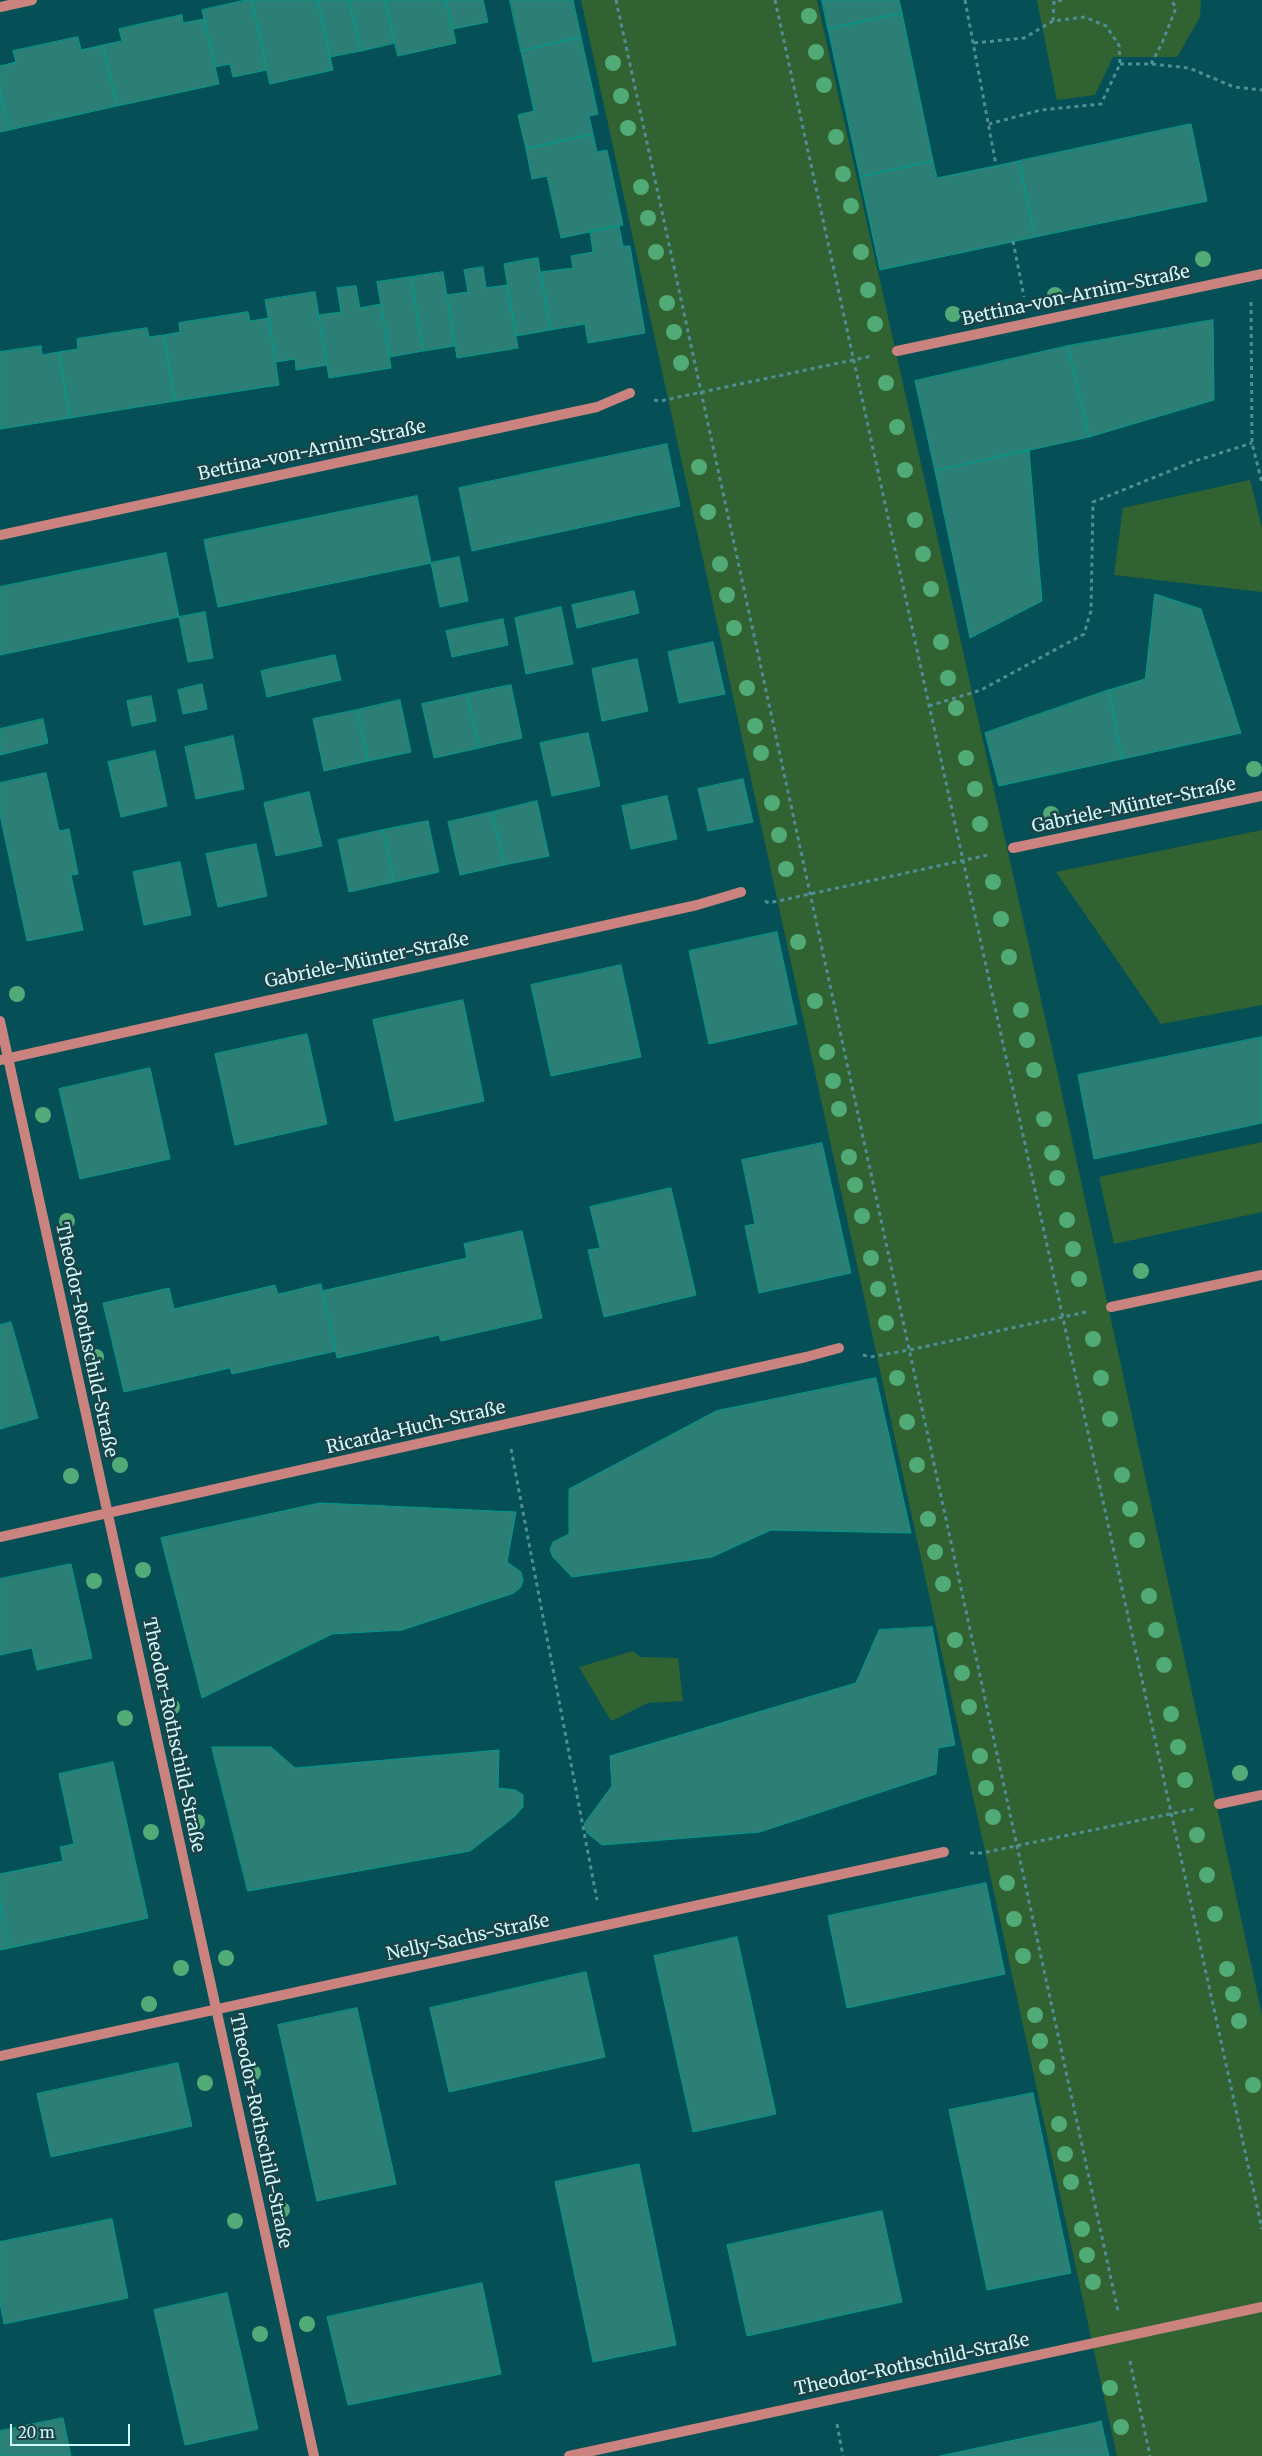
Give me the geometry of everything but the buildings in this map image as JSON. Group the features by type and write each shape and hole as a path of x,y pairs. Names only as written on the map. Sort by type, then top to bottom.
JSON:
{"street":[{"path":"0,7 32,0"},
{"name":"Bettina-von-Arnim-Straße","path":"898,350 1262,274"},
{"name":"Bettina-von-Arnim-Straße","path":"0,535 597,407 630,393"},
{"name":"Gabriele-Münter-Straße","path":"1013,848 1262,796"},
{"name":"Gabriele-Münter-Straße","path":"4,1059 688,907 741,892"},
{"name":"Theodor-Rothschild-Straße","path":"0,1021 4,1059 107,1514 314,2456"},
{"path":"1111,1307 1262,1275"},
{"name":"Ricarda-Huch-Straße","path":"0,1537 806,1358 839,1348"},
{"path":"1219,1804 1262,1794"},
{"name":"Nelly-Sachs-Straße","path":"0,2056 944,1852"},
{"name":"Theodor-Rothschild-Straße","path":"570,2456 1262,2307"}],"path":[{"path":"616,0 1150,2456"},
{"path":"776,0 1262,2229"},
{"path":"964,0 974,43 996,165"},
{"path":"1053,21 1054,1 1066,0"},
{"path":"1151,64 1162,44 1176,8 1170,0"},
{"path":"974,43 1024,38 1053,21 1085,17 1106,26 1119,46 1120,64 1101,104 1041,110 989,124"},
{"path":"1120,64 1151,64 1189,68 1234,87 1262,90"},
{"path":"1014,242 1029,323"},
{"path":"1251,276 1252,443 1262,483"},
{"path":"630,393 660,401 898,350"},
{"path":"929,706 981,690 1084,634 1091,611 1093,502 1192,462 1252,443"},
{"path":"741,892 769,902 964,861 1013,848"},
{"path":"839,1348 870,1358 1111,1307"},
{"path":"510,1445 599,1908"},
{"path":"944,1852 982,1853 1219,1804"}],"green space":[{"path":"581,0 817,0 1057,1071 1262,2015 1262,2456 1117,2456"},
{"path":"1037,0 1201,0 1200,17 1177,57 1113,57 1095,95 1057,100"},
{"path":"1250,480 1262,528 1262,592 1114,575 1123,508"},
{"path":"1262,830 1262,1005 1161,1024 1056,872"},
{"path":"1262,1142 1262,1212 1114,1244 1099,1177"},
{"path":"633,1651 640,1657 678,1658 683,1701 648,1703 611,1721 579,1667"}]}
